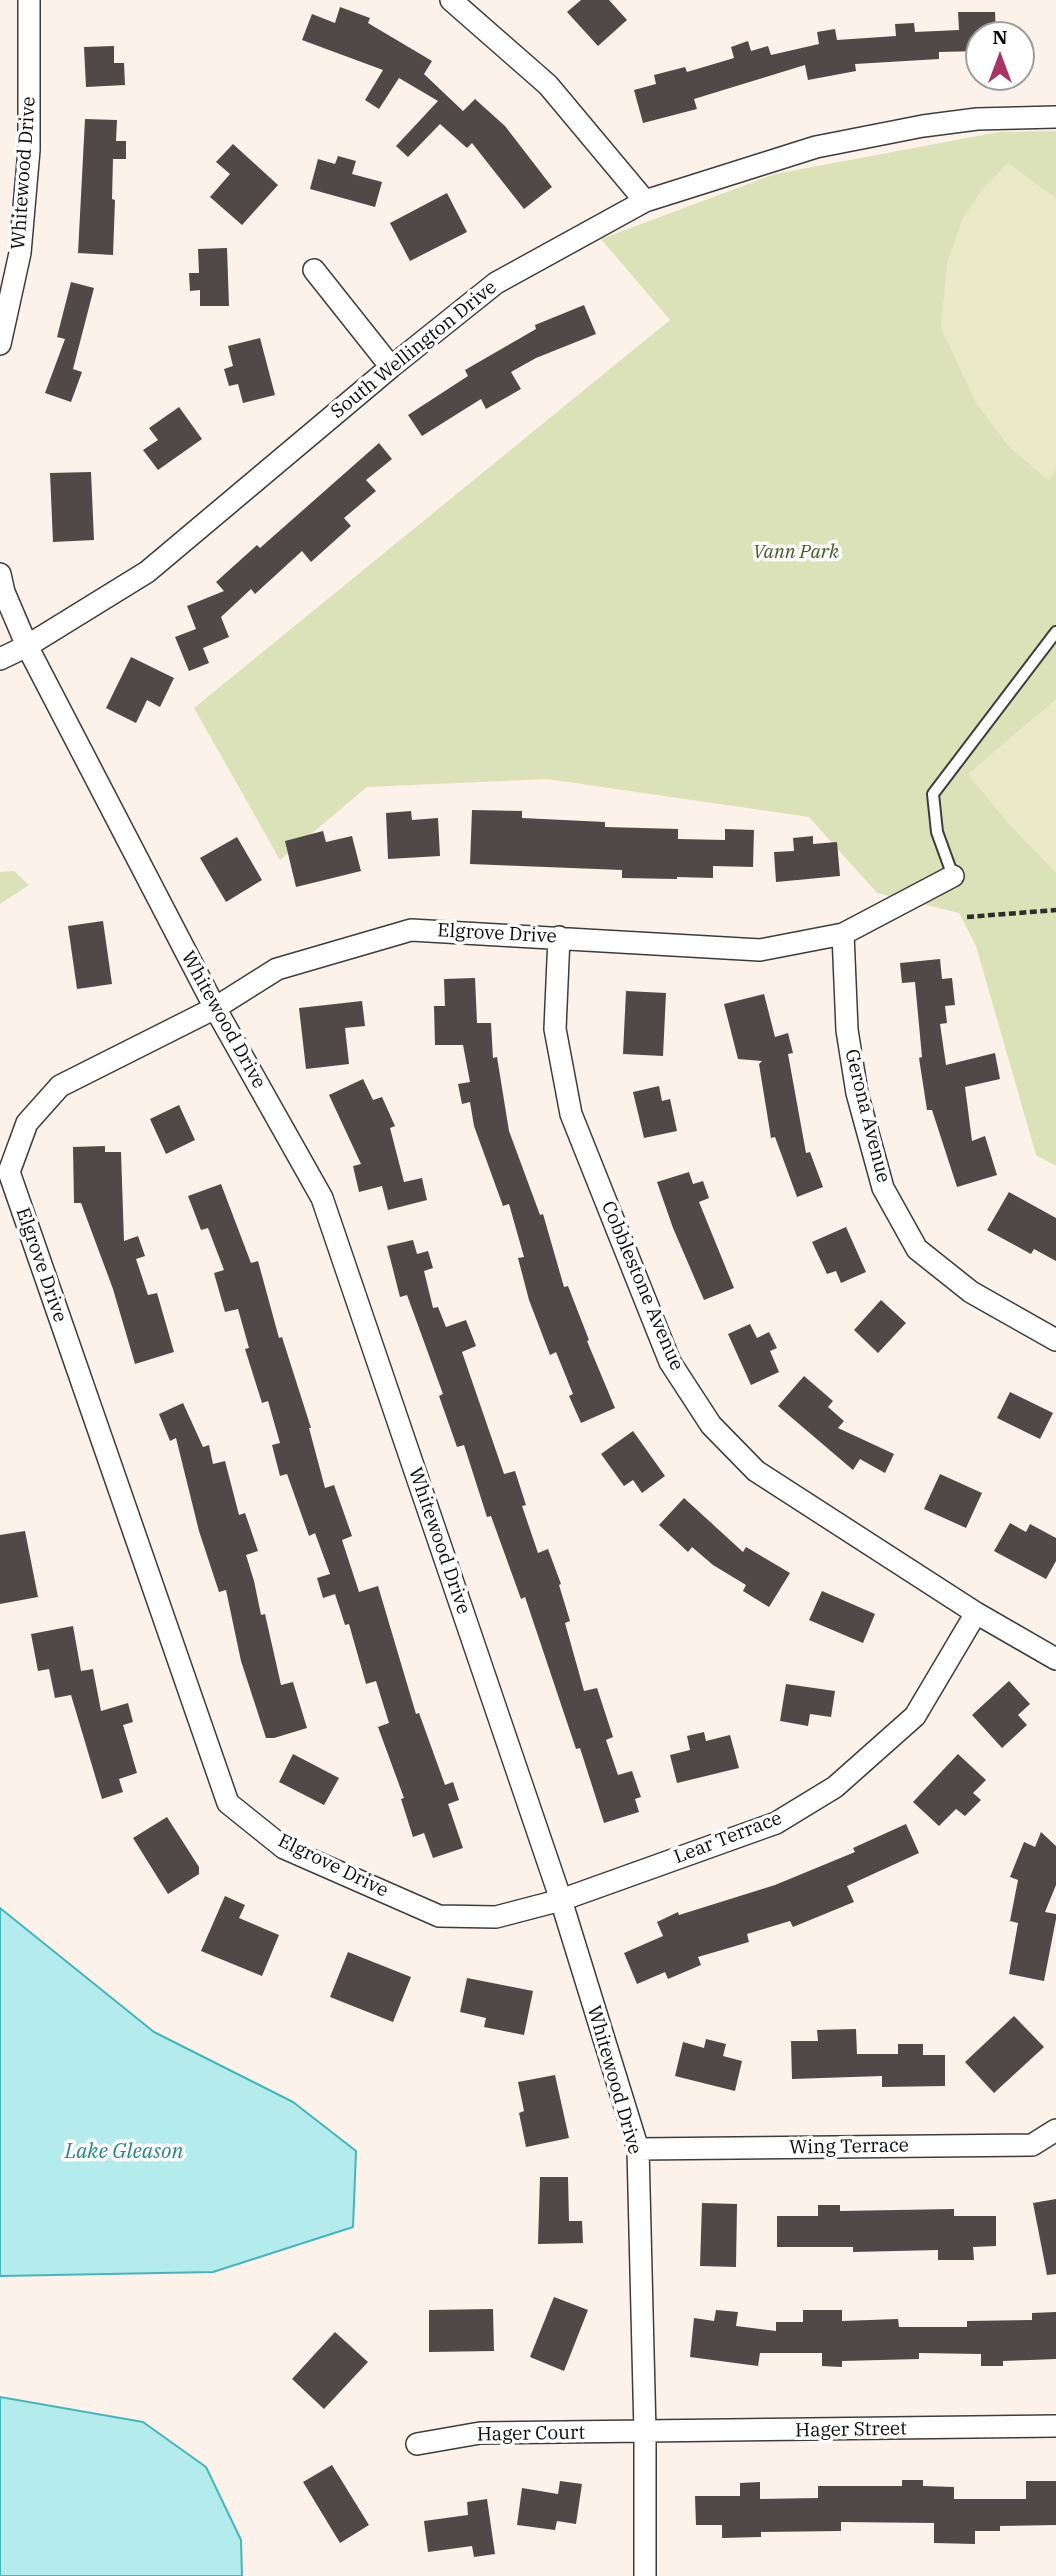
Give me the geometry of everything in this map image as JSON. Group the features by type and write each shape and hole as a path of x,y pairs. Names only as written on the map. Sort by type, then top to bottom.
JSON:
{"street":[{"name":"Whitewood Drive","path":"0,344 20,253 29,150 29,0"},
{"path":"451,0 548,85 645,201"},
{"name":"South Wellington Drive","path":"0,659 27,646 147,572 391,367 496,283 645,201 816,146 976,119 1056,117"},
{"path":"314,270 391,367"},
{"name":"Whitewood Drive","path":"0,574 4,592 27,646 215,1008 322,1198 561,1899 638,2149 645,2433 645,2576"},
{"name":"Elgrove Drive","path":"561,1899 496,1917 439,1916 284,1848 228,1803 9,1172 27,1123 60,1086 215,1008 277,969 411,930 760,950 843,934 953,876"},
{"name":"Gerona Avenue","path":"843,934 847,1030 857,1093 883,1188 917,1249 971,1292 1056,1340"},
{"name":"Cobblestone Avenue","path":"559,937 555,1029 571,1114 670,1362 711,1424 756,1471 976,1612 1056,1659"},
{"name":"Lear Terrace","path":"561,1899 776,1823 835,1787 915,1716 976,1612"},
{"name":"Wing Terrace","path":"638,2149 1032,2145 1056,2130"},
{"name":"Hager Street","path":"645,2433 1056,2426"},
{"name":"Hager Court","path":"416,2444 480,2433 645,2433"}],"lane":[{"path":"953,876 937,832 933,794 1056,632"}],"path":[{"path":"967,918 1056,910"}],"green space":[{"name":"Vann Park","path":"1056,131 1056,1166 1036,1155 976,946 959,913 877,893 809,817 547,779 367,787 280,860 194,708 670,320 601,239 775,174 999,132"},
{"path":"1008,163 1056,198 1056,470 1048,480 1010,448 976,403 941,328 947,263 963,218 981,191"},
{"path":"1056,699 1056,873 1008,823 968,774"},
{"path":"14,871 29,885 0,904 0,872"}],"water":[{"name":"Lake Gleason","path":"0,1908 154,2032 293,2102 356,2151 353,2227 213,2272 0,2276"},
{"path":"0,2397 143,2422 206,2467 241,2540 242,2576 0,2576"}],"building":[{"path":"581,0 609,0 627,20 598,46 567,12"},
{"path":"340,7 370,18 368,23 432,61 424,74 463,111 475,99 505,126 552,187 524,209 472,143 467,148 440,124 408,157 396,146 438,101 399,78 379,109 365,100 383,70 302,40 312,14 335,23"},
{"path":"958,12 995,12 995,21 965,21 965,51 939,52 939,59 855,64 856,71 808,80 805,65 694,99 697,109 643,123 634,90 656,84 654,75 685,67 687,72 734,58 731,47 748,41 751,51 768,46 771,55 819,44 817,32 835,29 837,40 896,36 895,24 914,23 915,32 959,30"},
{"path":"114,46 114,63 124,63 125,85 86,87 84,47"},
{"path":"85,119 117,120 116,141 126,141 126,159 113,159 113,255 78,253"},
{"path":"233,144 278,185 242,225 210,197 230,174 216,162"},
{"path":"338,156 356,161 352,174 382,182 375,207 310,189 318,159 335,164"},
{"path":"447,193 467,232 410,261 390,223"},
{"path":"227,248 229,306 200,306 200,290 190,291 189,273 199,273 198,249"},
{"path":"71,282 94,288 73,369 82,372 71,402 45,393 65,339 57,337"},
{"path":"584,305 596,334 536,358 511,372 521,389 486,409 481,399 422,436 408,415 468,376 465,370 536,329 535,325"},
{"path":"260,338 275,395 243,403 238,384 229,386 224,369 233,366 228,346"},
{"path":"179,407 202,439 158,470 143,450 158,440 149,428"},
{"path":"379,443 392,459 366,480 376,491 344,518 351,526 311,562 302,551 255,594 251,589 221,617 229,637 203,648 209,663 189,671 175,637 196,629 187,606 224,591 216,582 257,545 260,548"},
{"path":"91,472 94,540 53,542 50,473"},
{"path":"131,657 174,678 160,707 147,700 136,723 106,708"},
{"path":"472,810 522,811 522,818 605,822 605,827 678,829 678,839 725,840 725,829 754,830 753,867 713,866 713,878 677,879 622,878 622,870 470,864"},
{"path":"411,811 412,820 438,818 440,856 388,859 386,813"},
{"path":"323,831 326,842 352,836 361,871 296,887 285,841"},
{"path":"813,836 813,844 837,842 840,876 776,882 774,852 794,851 793,838"},
{"path":"237,837 262,880 226,902 200,858"},
{"path":"103,921 112,984 77,989 68,926"},
{"path":"940,959 942,979 952,978 955,1005 945,1006 947,1023 940,1024 946,1065 995,1053 1000,1079 965,1087 972,1141 985,1136 997,1175 957,1187 932,1110 927,1110 919,1058 922,1057 915,982 902,983 900,963"},
{"path":"475,978 477,1023 491,1023 493,1058 497,1057 509,1131 540,1215 543,1214 564,1287 568,1286 615,1408 581,1423 569,1396 573,1394 556,1352 550,1355 529,1300 518,1258 524,1257 509,1204 503,1206 474,1126 470,1102 462,1104 458,1084 470,1082 463,1045 435,1045 434,1006 445,1006 444,979"},
{"path":"626,991 666,993 663,1056 623,1054"},
{"path":"764,994 775,1037 788,1033 793,1053 788,1054 806,1153 810,1152 823,1187 797,1197 775,1137 771,1138 759,1064 762,1061 738,1059 724,1004"},
{"path":"362,1001 365,1026 345,1028 349,1064 306,1069 299,1008"},
{"path":"363,1079 373,1100 382,1097 395,1126 390,1128 404,1182 422,1178 427,1200 388,1210 382,1186 359,1192 353,1166 361,1164 329,1095"},
{"path":"659,1086 662,1101 670,1099 677,1131 644,1138 633,1092"},
{"path":"179,1105 195,1140 166,1154 150,1119"},
{"path":"105,1146 105,1152 121,1152 124,1241 138,1236 145,1256 136,1259 148,1295 157,1293 174,1352 135,1364 113,1289 81,1203 74,1203 73,1147"},
{"path":"689,1172 693,1184 703,1181 709,1198 699,1202 734,1288 704,1300 673,1228 657,1182"},
{"path":"221,1184 251,1263 258,1261 279,1338 282,1337 311,1428 325,1488 334,1485 352,1536 342,1540 359,1592 378,1586 416,1714 419,1713 445,1785 453,1782 459,1800 448,1804 463,1848 433,1858 424,1833 413,1837 401,1799 404,1798 378,1727 389,1723 376,1681 366,1684 349,1624 345,1625 335,1594 323,1598 317,1578 330,1574 315,1533 309,1536 287,1474 280,1476 272,1445 280,1443 268,1401 262,1403 245,1349 249,1348 238,1309 225,1312 214,1273 224,1270 208,1228 201,1230 188,1196"},
{"path":"1009,1192 1056,1218 1056,1261 1034,1249 1031,1254 987,1230"},
{"path":"846,1227 866,1272 841,1283 836,1271 827,1274 812,1242"},
{"path":"413,1240 417,1254 428,1251 433,1268 424,1271 433,1308 438,1307 446,1327 466,1320 476,1346 462,1352 504,1474 515,1471 526,1505 522,1506 538,1553 548,1549 561,1584 559,1585 570,1621 565,1623 584,1691 597,1688 613,1737 606,1740 618,1775 632,1771 641,1797 635,1799 639,1812 604,1823 525,1597 521,1599 491,1516 487,1517 464,1445 457,1447 439,1396 443,1394 407,1295 400,1297 387,1246"},
{"path":"881,1300 906,1323 878,1353 854,1330"},
{"path":"750,1324 757,1338 769,1332 777,1348 770,1351 779,1372 751,1385 728,1334"},
{"path":"804,1376 833,1401 828,1407 844,1421 838,1428 894,1454 885,1473 860,1459 853,1470 778,1406"},
{"path":"1010,1392 1053,1413 1040,1439 997,1418"},
{"path":"183,1403 203,1447 209,1445 213,1464 225,1461 239,1515 245,1513 258,1551 246,1555 261,1615 265,1614 281,1685 293,1682 307,1728 266,1738 241,1661 226,1590 219,1592 199,1531 176,1438 170,1441 159,1414"},
{"path":"633,1431 665,1476 642,1493 633,1480 624,1486 601,1454"},
{"path":"940,1474 982,1493 966,1528 924,1509"},
{"path":"684,1498 743,1552 746,1547 790,1573 769,1607 743,1591 746,1585 713,1565 692,1547 688,1552 659,1525"},
{"path":"1010,1523 1026,1532 1030,1524 1056,1538 1056,1561 1046,1579 994,1551"},
{"path":"25,1531 38,1597 0,1604 0,1535"},
{"path":"822,1591 875,1614 863,1643 809,1620"},
{"path":"73,1626 81,1671 93,1669 101,1711 128,1703 133,1722 123,1725 137,1773 119,1779 123,1792 102,1799 71,1695 55,1698 49,1669 38,1671 31,1634"},
{"path":"1009,1681 1030,1704 1018,1715 1027,1725 1002,1748 972,1715"},
{"path":"786,1684 835,1691 831,1717 810,1714 808,1726 780,1721"},
{"path":"704,1732 706,1741 730,1735 739,1768 677,1783 670,1755 690,1750 687,1736"},
{"path":"293,1754 339,1778 324,1805 279,1782"},
{"path":"958,1754 986,1780 973,1793 981,1800 965,1816 956,1809 939,1826 913,1802"},
{"path":"167,1817 199,1867 199,1874 168,1894 133,1838"},
{"path":"906,1824 919,1853 847,1886 854,1902 793,1927 790,1921 747,1934 749,1942 698,1957 701,1965 668,1979 665,1972 637,1984 624,1953 663,1936 657,1922 678,1912 679,1915 775,1885 855,1852 853,1848"},
{"path":"1041,1832 1056,1846 1056,1885 1045,1912 1056,1914 1056,1919 1044,1981 1009,1974 1018,1923 1010,1921 1018,1880 1010,1877 1024,1842 1035,1847"},
{"path":"225,1896 245,1905 239,1918 279,1935 262,1976 201,1951"},
{"path":"348,1952 411,1977 393,2022 330,1997"},
{"path":"467,1978 533,1991 524,2035 484,2027 486,2018 460,2012"},
{"path":"1014,2016 1044,2047 994,2093 965,2062"},
{"path":"856,2029 857,2054 898,2054 898,2044 923,2044 923,2055 945,2055 945,2086 882,2087 882,2076 792,2079 791,2041 818,2041 817,2030"},
{"path":"706,2039 726,2044 723,2056 742,2061 735,2091 675,2076 683,2042 704,2048"},
{"path":"555,2075 569,2138 526,2147 519,2113 524,2111 518,2082"},
{"path":"540,2177 568,2177 569,2221 582,2221 583,2243 538,2244"},
{"path":"1056,2199 1056,2274 1047,2275 1033,2203"},
{"path":"702,2203 737,2204 736,2267 700,2266"},
{"path":"818,2205 840,2205 840,2211 954,2209 954,2216 996,2216 996,2246 973,2247 974,2260 938,2260 938,2250 853,2252 853,2247 777,2247 777,2216 818,2216"},
{"path":"554,2297 588,2310 564,2371 530,2357"},
{"path":"493,2309 494,2351 429,2352 429,2310"},
{"path":"716,2310 738,2312 736,2326 776,2331 776,2322 803,2322 803,2310 842,2310 842,2321 898,2319 899,2327 967,2327 967,2321 1032,2320 1032,2313 1056,2312 1056,2359 1003,2361 1003,2366 981,2366 981,2354 919,2353 919,2359 842,2361 842,2367 822,2366 822,2353 760,2353 758,2366 690,2357 694,2318 714,2321"},
{"path":"335,2332 368,2362 324,2409 292,2379"},
{"path":"332,2465 369,2525 340,2543 303,2482"},
{"path":"902,2480 923,2480 923,2486 954,2487 954,2499 1026,2499 1026,2481 1056,2481 1056,2525 1000,2526 1000,2531 975,2531 975,2544 934,2543 934,2523 841,2522 841,2531 761,2532 761,2537 722,2538 722,2525 696,2525 695,2496 740,2496 740,2483 760,2482 760,2499 818,2498 818,2486 902,2486"},
{"path":"560,2481 582,2484 576,2524 557,2521 555,2530 517,2525 522,2488 558,2494"},
{"path":"487,2499 495,2554 474,2557 472,2546 428,2552 424,2521 468,2515 467,2502"}]}
